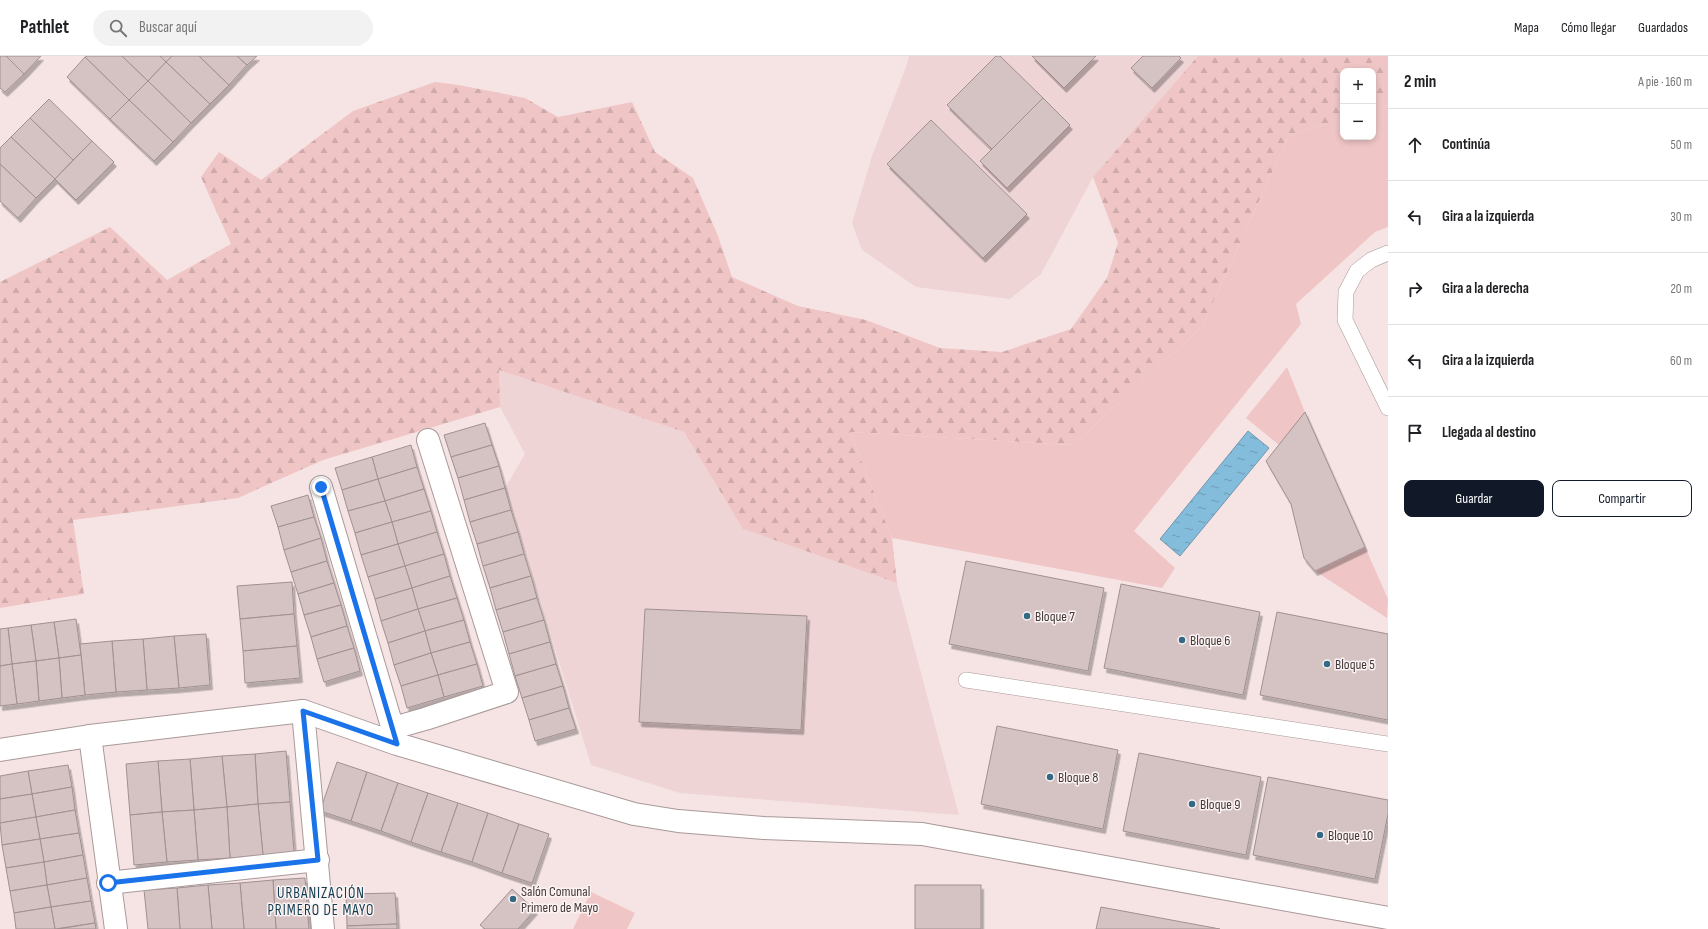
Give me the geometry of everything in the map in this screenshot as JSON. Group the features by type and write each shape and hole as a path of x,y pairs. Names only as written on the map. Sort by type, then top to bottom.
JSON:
{"street":[{"path":"395,736 425,719 507,692 428,440"},
{"path":"321,487 395,736"},
{"path":"303,711 318,860 323,929"},
{"path":"0,750 90,736 303,711 395,736 641,815 678,821 764,828 922,834 1388,918"},
{"path":"90,736 108,883 116,929"},
{"path":"108,883 318,860"}],"lane":[{"path":"1388,253 1371,260 1357,271 1346,292 1345,320 1388,408"},
{"path":"966,680 1388,744"}],"shaded area":[{"path":"909,56 1198,56 1093,177 1041,274 1010,299 916,287 862,250 852,223 872,156"},
{"path":"499,370 684,432 743,529 897,583 959,815 680,793 591,765 505,488 525,454 500,407"}],"green space":[{"path":"1198,56 1388,56 1388,105 1376,109 1376,68 1340,68 1340,120 1289,135 1202,327 1073,445 850,432 892,538 897,583 743,529 684,432 499,370 500,407 323,460 238,498 73,520 84,594 0,608 0,282 110,227 167,280 231,244 201,177 219,152 261,180 353,111 435,82 459,85 525,98 558,117 632,102 655,152 693,178 718,236 732,277 798,306 866,320 940,348 1002,352 1071,329 1107,278 1118,243 1093,177"},
{"path":"1388,105 1388,227 1375,232 1296,304 1301,324 1134,531 1175,568 1162,588 892,538 850,432 1073,445 1202,327 1289,135 1340,120 1340,140 1376,140 1376,109"},
{"path":"1287,367 1305,412 1279,445 1246,418"},
{"path":"1365,547 1388,599 1387,618 1315,571"},
{"path":"591,892 635,913 627,929 573,929"}],"water":[{"path":"1248,431 1269,448 1180,556 1160,539"}],"building":[{"path":"0,56 6,56 24,74 5,92 0,88"},
{"path":"6,56 41,56 24,74"},
{"path":"122,56 148,81 129,100 85,57"},
{"path":"122,56 160,56 166,62 148,81"},
{"path":"160,56 172,56 166,62"},
{"path":"172,56 199,56 229,85 210,104 166,62"},
{"path":"199,56 237,56 247,65 229,85"},
{"path":"237,56 257,56 247,65"},
{"path":"996,56 1000,56 1043,98 992,149 947,105"},
{"path":"1032,56 1096,56 1064,88"},
{"path":"1143,56 1179,56 1181,58 1152,88 1131,68"},
{"path":"85,57 129,100 110,119 67,77"},
{"path":"166,62 210,104 191,123 148,81"},
{"path":"148,81 191,123 173,142 129,100"},
{"path":"1043,98 1070,125 1007,188 980,161"},
{"path":"49,99 92,141 73,160 30,118"},
{"path":"129,100 173,142 154,161 110,119"},
{"path":"30,118 73,160 55,179 11,137"},
{"path":"931,120 1027,214 983,258 887,164"},
{"path":"11,137 55,179 36,198 0,164 0,148"},
{"path":"92,141 114,162 76,200 55,179"},
{"path":"0,164 36,198 18,218 0,201"},
{"path":"1305,412 1365,547 1315,571 1304,558 1291,504 1266,461"},
{"path":"485,423 492,445 451,457 444,435"},
{"path":"411,445 417,467 378,479 372,457"},
{"path":"492,445 499,466 458,478 451,457"},
{"path":"372,457 378,479 342,490 335,468"},
{"path":"499,466 505,488 464,500 458,478"},
{"path":"417,467 424,489 385,501 378,479"},
{"path":"378,479 385,501 348,511 342,490"},
{"path":"505,488 511,510 470,522 464,500"},
{"path":"424,489 431,511 392,522 385,501"},
{"path":"308,495 314,517 278,527 271,506"},
{"path":"385,501 392,522 355,533 348,511"},
{"path":"511,510 518,532 477,544 470,522"},
{"path":"431,511 437,532 398,544 392,522"},
{"path":"314,517 321,538 284,550 278,527"},
{"path":"392,522 398,544 361,555 355,533"},
{"path":"437,532 444,554 405,566 398,544"},
{"path":"518,532 524,554 483,566 477,544"},
{"path":"321,538 327,561 291,572 284,550"},
{"path":"398,544 405,566 368,577 361,555"},
{"path":"444,554 450,576 412,588 405,566"},
{"path":"524,554 531,576 490,588 483,566"},
{"path":"327,561 334,583 298,594 291,572"},
{"name":"Bloque 7","path":"966,561 1104,588 1088,671 949,644"},
{"path":"405,566 412,588 375,599 368,577"},
{"path":"450,576 457,598 418,609 412,588"},
{"path":"531,576 537,598 496,610 490,588"},
{"path":"292,582 294,614 240,619 237,586"},
{"path":"334,583 341,605 304,615 298,594"},
{"name":"Bloque 6","path":"1121,584 1260,612 1243,695 1104,668"},
{"path":"412,588 418,609 381,621 375,599"},
{"path":"457,598 464,620 425,631 418,609"},
{"path":"537,598 544,620 503,632 496,610"},
{"path":"341,605 347,626 311,637 304,615"},
{"path":"418,609 425,631 388,643 381,621"},
{"path":"645,609 807,616 801,730 639,722"},
{"name":"Bloque 5","path":"1277,612 1388,634 1388,720 1260,695"},
{"path":"294,614 297,646 243,651 240,619"},
{"path":"76,619 81,655 59,658 54,622"},
{"path":"464,620 470,642 431,653 425,631"},
{"path":"544,620 550,642 509,654 503,632"},
{"path":"54,622 59,658 36,661 31,625"},
{"path":"31,625 36,661 12,664 8,628"},
{"path":"347,626 354,648 317,659 311,637"},
{"path":"8,628 12,664 0,666 0,629"},
{"path":"425,631 431,653 394,665 388,643"},
{"path":"206,634 210,685 179,688 174,636"},
{"path":"174,636 179,688 147,690 143,639"},
{"path":"143,639 147,690 116,692 112,641"},
{"path":"112,641 116,692 85,695 80,644"},
{"path":"470,642 477,664 438,675 431,653"},
{"path":"550,642 556,664 515,676 509,654"},
{"path":"297,646 300,678 245,683 243,651"},
{"path":"354,648 360,671 324,682 317,659"},
{"path":"431,653 438,675 401,686 394,665"},
{"path":"81,655 85,695 62,698 59,658"},
{"path":"59,658 62,698 39,701 36,661"},
{"path":"36,661 39,701 17,704 12,664"},
{"path":"12,664 17,704 0,706 0,666"},
{"path":"477,664 483,686 444,697 438,675"},
{"path":"556,664 563,686 522,698 515,676"},
{"path":"438,675 444,697 407,708 401,686"},
{"path":"563,686 569,708 529,720 522,698"},
{"path":"569,708 576,729 535,741 529,720"},
{"name":"Bloque 8","path":"997,726 1118,750 1103,829 981,804"},
{"path":"286,751 290,802 258,804 255,754"},
{"name":"Bloque 9","path":"1139,753 1261,777 1246,855 1123,831"},
{"path":"255,754 258,804 227,807 222,756"},
{"path":"222,756 227,807 194,810 190,759"},
{"path":"190,759 194,810 162,812 158,761"},
{"path":"158,761 162,812 130,815 126,764"},
{"path":"337,762 367,772 351,821 320,811"},
{"path":"68,765 72,787 32,794 28,771"},
{"path":"28,771 32,794 0,799 0,776"},
{"path":"367,772 398,783 381,831 351,821"},
{"name":"Bloque 10","path":"1268,777 1388,800 1388,814 1375,879 1253,855"},
{"path":"398,783 428,793 411,842 381,831"},
{"path":"72,787 75,810 36,817 32,794"},
{"path":"428,793 458,803 441,852 411,842"},
{"path":"32,794 36,817 0,823 0,799"},
{"path":"290,802 294,852 263,855 258,804"},
{"path":"458,803 488,813 472,862 441,852"},
{"path":"258,804 263,855 230,858 227,807"},
{"path":"227,807 230,858 198,860 194,810"},
{"path":"75,810 79,833 40,839 36,817"},
{"path":"194,810 198,860 167,862 162,812"},
{"path":"162,812 167,862 134,865 130,815"},
{"path":"488,813 519,824 502,873 472,862"},
{"path":"36,817 40,839 2,845 0,823"},
{"path":"519,824 549,834 532,883 502,873"},
{"path":"79,833 83,855 44,862 40,839"},
{"path":"40,839 44,862 6,868 2,845"},
{"path":"83,855 87,878 47,885 44,862"},
{"path":"44,862 47,885 10,891 6,868"},
{"path":"87,878 91,901 51,907 47,885"},
{"path":"305,878 309,929 276,929 273,880"},
{"path":"273,880 276,929 244,929 240,883"},
{"path":"240,883 244,929 212,929 208,885"},
{"path":"47,885 51,907 14,913 10,891"},
{"path":"208,885 212,929 180,929 177,888"},
{"path":"915,885 981,885 981,929 915,929"},
{"path":"177,888 180,929 148,929 144,890"},
{"name":"Salón Comunal Primero de Mayo","path":"512,889 535,910 518,929 485,929 480,925"},
{"path":"395,893 397,924 347,926 346,894"},
{"path":"91,901 95,923 55,929 51,907"},
{"path":"51,907 55,929 16,929 14,913"},
{"path":"1101,907 1220,929 1096,929"},
{"path":"95,923 96,929 58,929"},
{"path":"397,924 397,929 347,929 347,926"}],"place":[{"name":"Bloque 7","path":"1027,616"},
{"name":"Bloque 6","path":"1182,640"},
{"name":"Bloque 5","path":"1327,664"},
{"name":"Bloque 8","path":"1050,777"},
{"name":"Bloque 9","path":"1192,804"},
{"name":"Bloque 10","path":"1320,835"},
{"name":"Salón Comunal Primero de Mayo","path":"513,899"}],"district":[{"name":"URBANIZACIÓN PRIMERO DE MAYO","path":"321,902"}],"route":[{"path":"108,883 318,860 303,711 397,744 321,487"}]}
